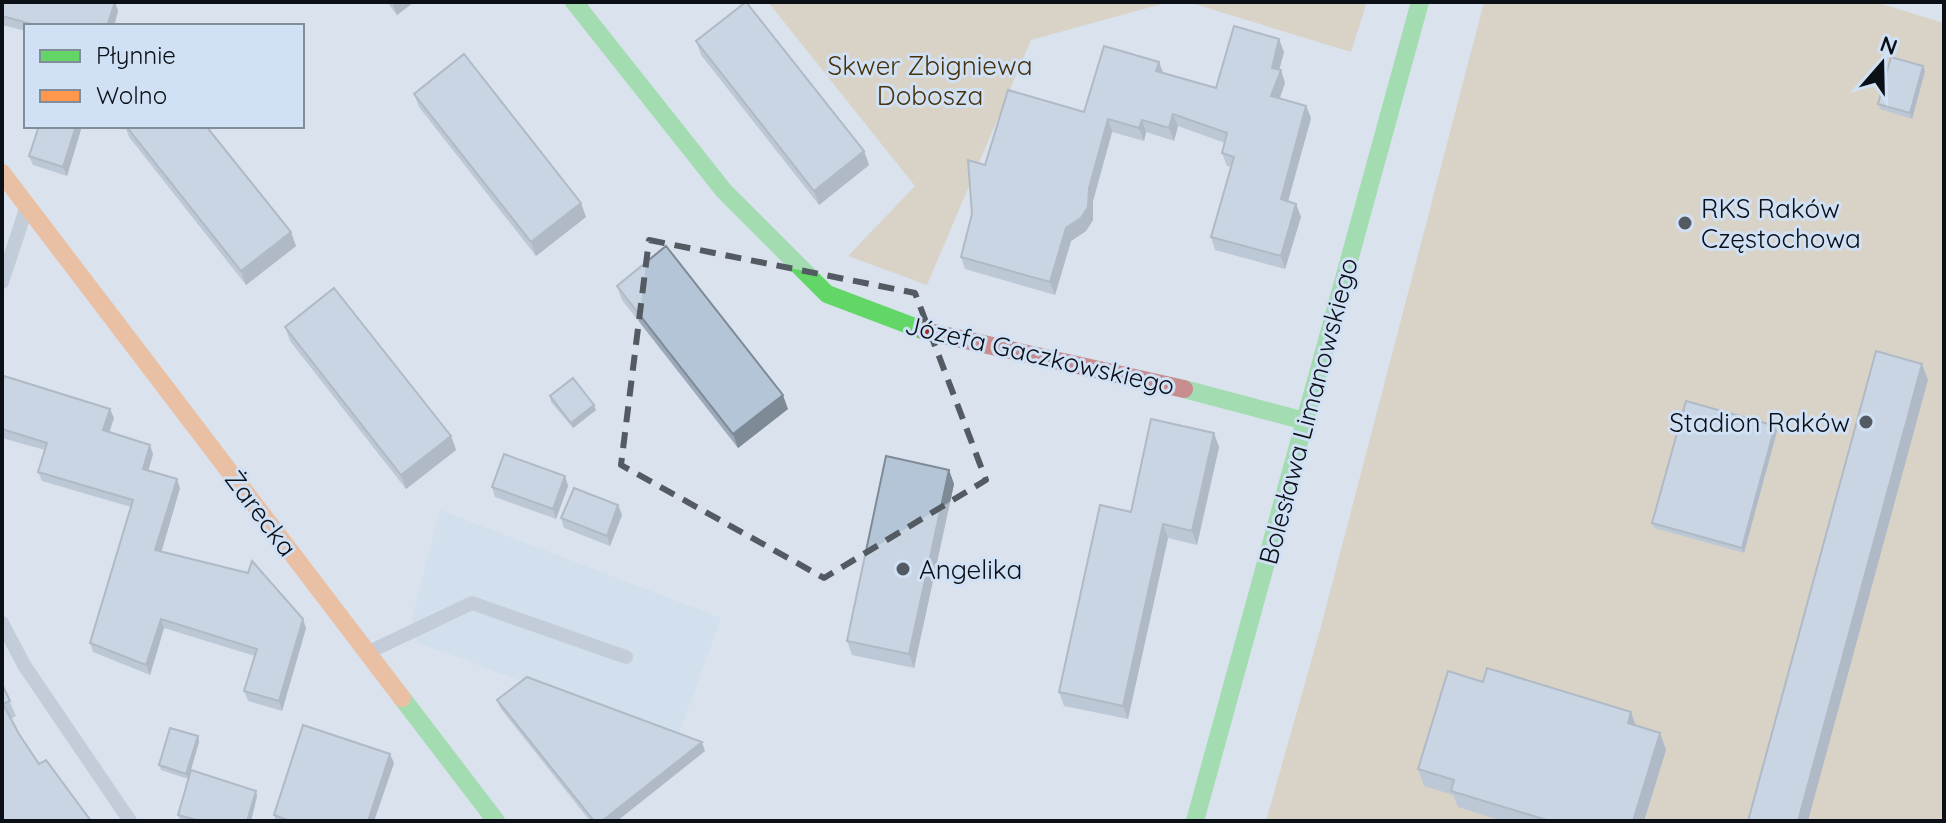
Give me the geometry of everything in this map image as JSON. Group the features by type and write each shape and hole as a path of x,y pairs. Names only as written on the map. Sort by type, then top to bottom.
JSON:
{"street":[{"name":"Józefa Gaczkowskiego","path":"574,2 724,191 827,294 907,327 1127,374 1305,421"},
{"name":"Bolesława Limanowskiego","path":"1195,821 1420,2"},
{"name":"Żarecka","path":"2,173 496,821"}],"lane":[{"path":"2,282 28,204"},
{"path":"367,653 472,603 626,657"},
{"path":"2,623 24,665 130,821"}],"highlighted area":[{"path":"649,240 915,293 986,480 824,578 621,465"}],"shaded area":[{"path":"440,510 721,618 677,739 417,642 412,618"}],"green space":[{"name":"Skwer Zbigniewa Dobosza","path":"768,2 1169,2 1031,40 927,285 848,256 915,186"},
{"path":"1188,2 1367,2 1351,52"},
{"name":"RKS Raków Częstochowa","path":"1484,2 1875,2 1944,23 1944,821 1266,821 1320,630"}],"building":[{"path":"2,2 115,2 108,24 31,24 2,16"},
{"path":"746,2 864,151 814,191 696,41"},
{"path":"1234,26 1279,39 1272,68 1281,70 1271,96 1306,106 1281,199 1296,204 1281,256 1211,237 1234,157 1222,153 1227,133 1173,114 1169,128 1142,120 1139,128 1108,119 1089,188 1088,207 1081,218 1066,228 1050,282 961,257 972,214 968,160 985,165 1008,90 1084,112 1104,46 1159,62 1156,71 1216,88"},
{"path":"464,54 581,203 531,242 414,94"},
{"path":"1891,57 1923,66 1910,113 1878,104"},
{"path":"38,128 75,128 63,167 29,156"},
{"path":"128,128 208,128 291,232 241,271"},
{"path":"666,246 783,395 733,434 617,286"},
{"path":"334,288 451,436 401,475 285,327"},
{"path":"1876,351 1922,364 1798,821 1748,821"},
{"path":"4,376 110,409 103,430 150,445 143,469 177,479 155,550 248,573 252,561 303,619 279,701 244,691 257,649 161,619 146,665 90,643 133,500 38,472 47,443 2,429"},
{"path":"573,378 594,405 571,423 550,396"},
{"path":"1686,401 1775,426 1742,548 1652,523"},
{"path":"1151,419 1214,433 1192,531 1163,524 1123,706 1059,692 1100,505 1131,512"},
{"path":"504,454 565,476 553,509 492,487"},
{"name":"Angelika","path":"886,456 949,470 909,654 847,641"},
{"path":"574,488 618,505 607,536 561,518"},
{"path":"1487,668 1631,712 1628,723 1660,733 1633,821 1550,821 1451,791 1454,780 1418,769 1448,671 1483,682"},
{"path":"527,677 702,742 602,821 594,821 497,700"},
{"path":"2,684 10,701 3,704 19,734 39,764 46,760 91,821 5,821 2,817"},
{"path":"303,725 390,754 368,821 290,821 274,815"},
{"path":"170,728 198,736 186,774 159,765"},
{"path":"191,770 256,791 247,821 200,821 178,815"}],"traffic: fast":[{"path":"574,2 724,191 827,294 925,331"},
{"path":"1195,821 1420,2"},
{"path":"1184,389 1305,421"},
{"path":"402,698 496,821"}],"traffic: slow":[{"path":"2,173 402,698"}],"traffic: jam":[{"path":"925,331 1184,389"}],"place":[{"name":"RKS Raków Częstochowa","path":"1685,223"},
{"name":"Stadion Raków","path":"1866,422"},
{"name":"Angelika","path":"903,569"}]}
